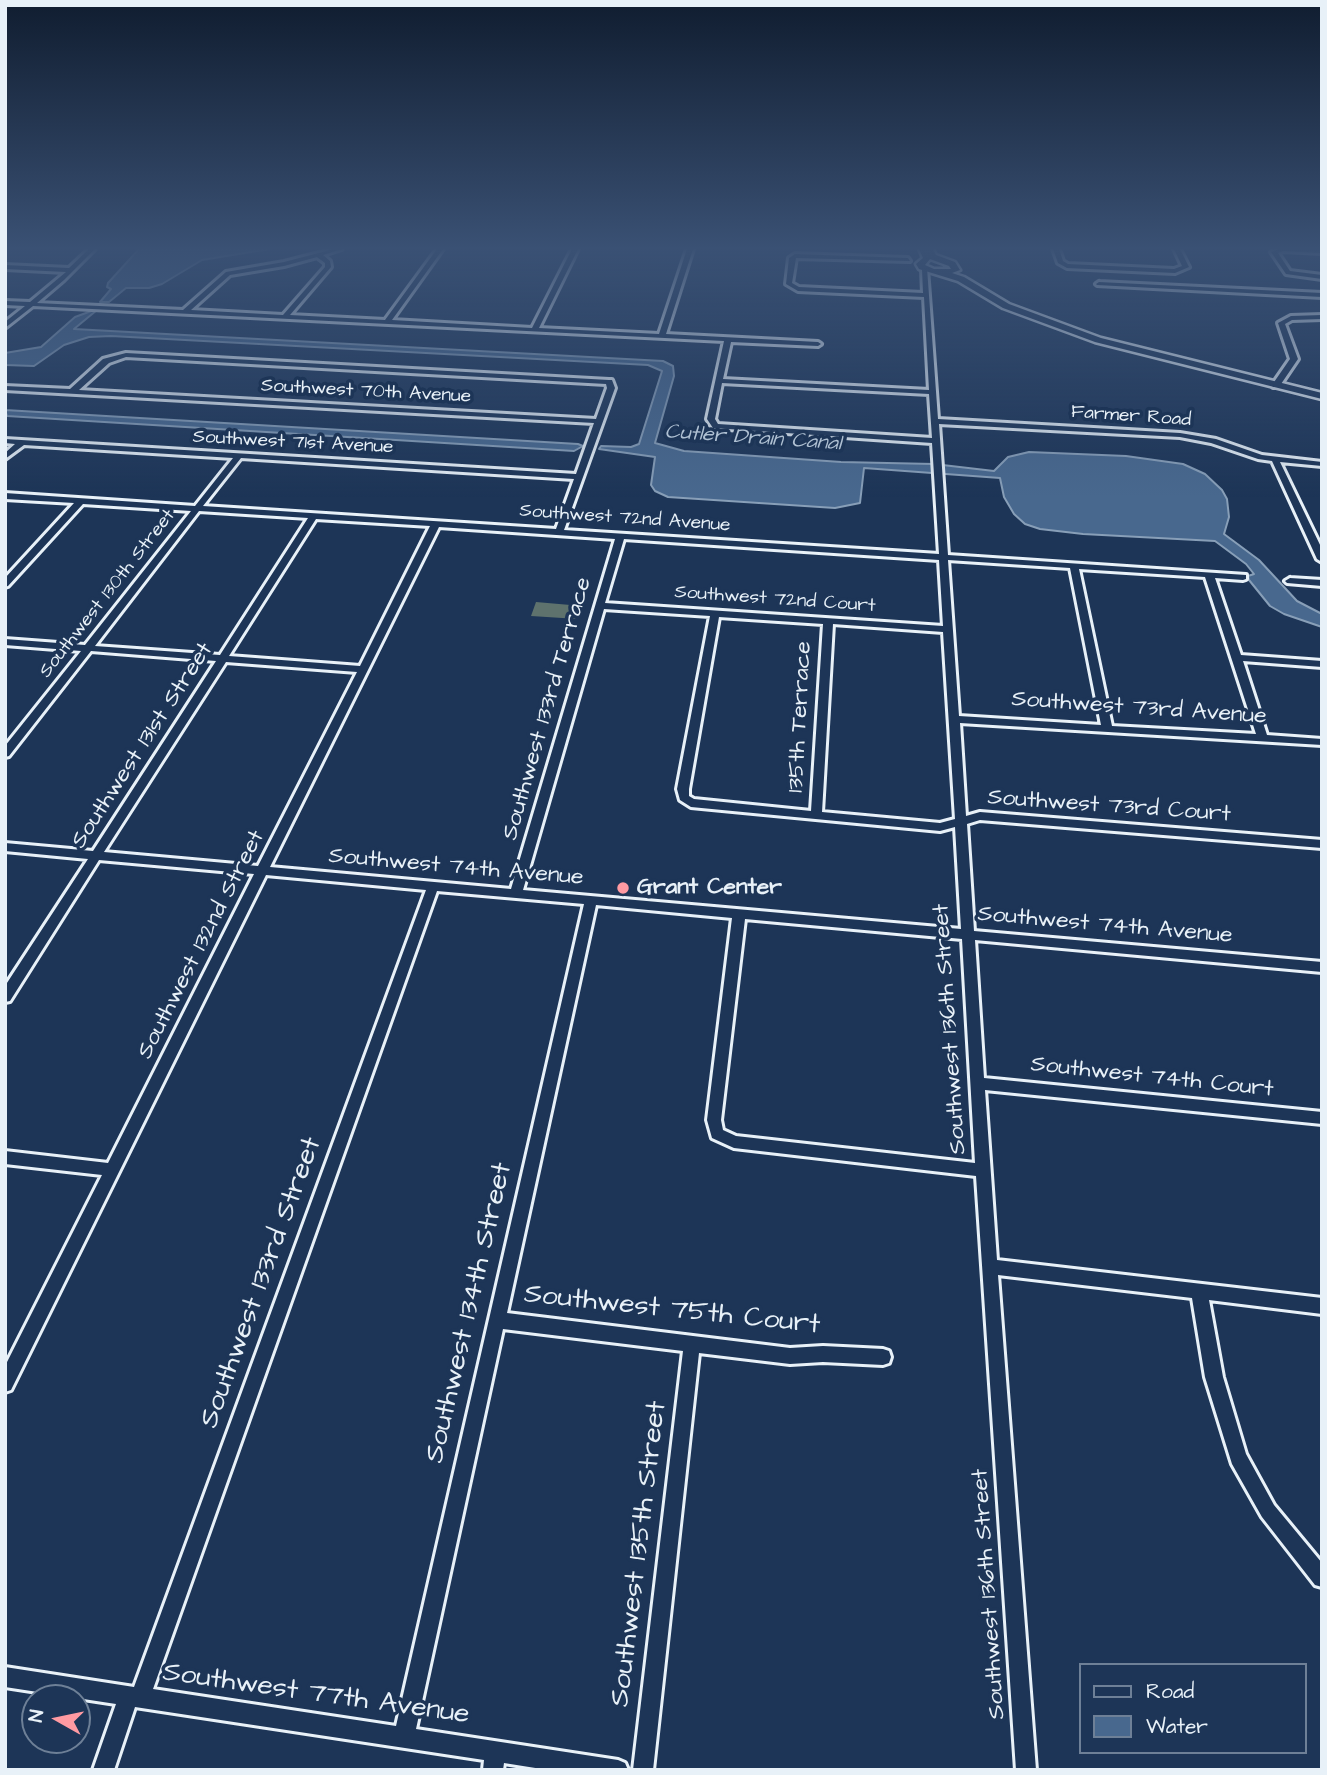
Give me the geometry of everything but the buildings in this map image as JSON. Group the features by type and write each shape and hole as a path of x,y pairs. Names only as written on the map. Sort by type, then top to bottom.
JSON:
{"main road":[{"path":"1078,332 1104,342 1322,396"}],"street":[{"path":"574,332 818,344"},
{"path":"662,336 663,332"},
{"name":"Southwest 136th Street","path":"927,332 989,1267 1026,1770"},
{"path":"1276,386 1292,366 1295,355 1284,332"},
{"path":"728,339 711,419 716,426 935,441"},
{"path":"73,391 106,361 119,356 599,380 612,384 559,532"},
{"path":"719,381 931,392"},
{"name":"Southwest 70th Avenue","path":"5,388 599,421"},
{"name":"Farmer Road","path":"934,421 1180,435 1275,459 1322,464"},
{"name":"Southwest 71st Avenue","path":"5,441 580,477"},
{"path":"5,457 22,442"},
{"name":"Southwest 130th Street","path":"5,754 239,455"},
{"path":"1275,459 1322,559"},
{"name":"Southwest 72nd Avenue","path":"5,496 1243,577"},
{"path":"5,584 81,501"},
{"name":"Southwest 131st Street","path":"5,997 314,516"},
{"name":"Southwest 132nd Street","path":"5,1384 436,524"},
{"name":"Southwest 133rd Terrace","path":"516,894 620,537"},
{"path":"1074,566 1107,728"},
{"path":"1209,575 1264,738"},
{"path":"1290,581 1322,583"},
{"name":"Southwest 72nd Court","path":"600,606 948,629"},
{"path":"687,800 684,785 715,614"},
{"name":"135th Terrace","path":"816,815 828,621"},
{"path":"5,642 364,670"},
{"path":"1236,658 1322,664"},
{"name":"Southwest 73rd Avenue","path":"953,719 1322,742"},
{"name":"Southwest 73rd Court","path":"687,800 702,806 940,827 980,816 1322,844"},
{"name":"Southwest 74th Avenue","path":"5,847 1322,967"},
{"name":"Southwest 133rd Street","path":"135,1697 432,886"},
{"name":"Southwest 134th Street","path":"404,1736 591,901"},
{"path":"739,914 714,1120 717,1134 734,1142 983,1170"},
{"name":"Southwest 74th Court","path":"977,1083 1322,1118"},
{"path":"5,1157 113,1170"},
{"path":"989,1267 1322,1307"},
{"path":"1199,1292 1216,1388 1238,1458 1268,1511 1322,1578"},
{"name":"Southwest 75th Court","path":"497,1320 790,1356 823,1354 883,1357"},
{"name":"Southwest 135th Street","path":"643,1770 692,1344"},
{"name":"Southwest 77th Avenue","path":"5,1677 404,1736 495,1760 618,1770"},
{"path":"103,1770 135,1697"}],"green space":[{"path":"536,602 582,606 578,619 531,616"}],"water":[{"path":"58,332 126,332 663,361 673,366 674,376 655,443 684,451 841,462 934,464 994,471 1008,457 1029,452 1126,456 1183,464 1205,474 1222,490 1227,499 1229,517 1224,534 1259,560 1297,601 1322,614 1322,627 1284,614 1270,606 1249,580 1248,576 1254,574 1246,564 1215,541 1040,529 1025,524 1014,514 1004,497 1000,478 864,468 860,503 835,508 668,497 655,491 651,485 655,457 599,449 601,446 631,447 639,444 662,371 648,365 111,336 89,337 64,345 34,366 5,365 5,353 41,347"},
{"path":"5,410 583,446 574,451 7,416"}],"place":[{"name":"Grant Center","path":"623,888"}],"water label":[{"name":"Cutler Drain Canal","path":"753,439"}]}
